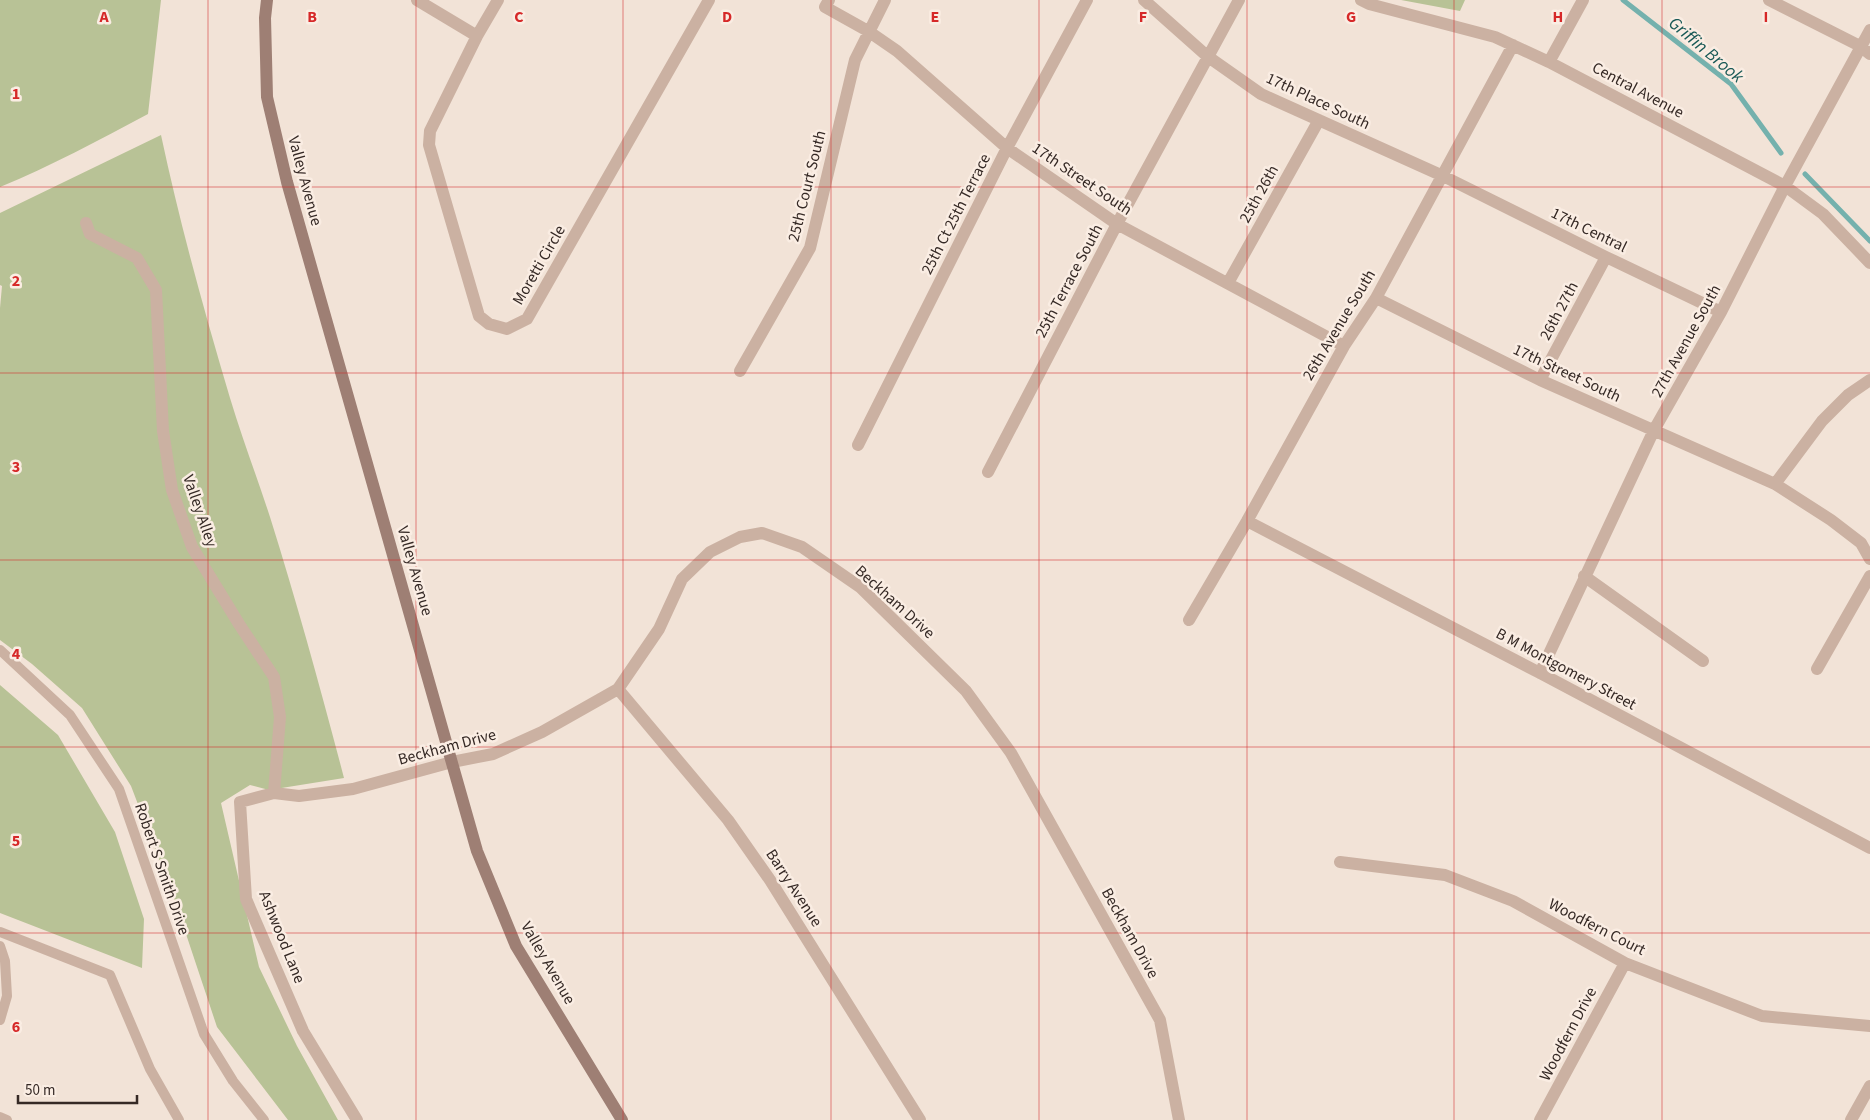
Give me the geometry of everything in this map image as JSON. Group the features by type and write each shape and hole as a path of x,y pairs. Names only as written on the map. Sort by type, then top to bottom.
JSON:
{"main road":[{"name":"Valley Avenue","path":"267,0 265,18 267,97 287,182 477,851 516,946 622,1120"}],"street":[{"path":"417,0 477,36"},
{"name":"Moretti Circle","path":"498,0 477,36 430,131 429,145 479,316 489,324 507,329 527,319 708,0"},
{"name":"25th Court South","path":"740,371 810,248 855,60 885,0"},
{"name":"25th Ct 25th Terrace","path":"858,445 1007,148 1087,0"},
{"name":"17th Place South","path":"1144,0 1207,56 1262,94 1443,176"},
{"name":"25th Terrace South","path":"988,472 1117,224 1239,0"},
{"name":"Central Avenue","path":"1362,0 1369,4 1495,37 1549,62 1785,186 1823,214 1870,263"},
{"path":"1549,62 1584,0"},
{"path":"1769,0 1865,50"},
{"name":"17th Street South","path":"827,4 897,50 1007,148 1117,224 1344,346"},
{"name":"27th Avenue South","path":"1540,673 1654,430 1722,312 1785,186 1865,50 1870,30"},
{"name":"26th Avenue South","path":"1188,620 1344,346 1376,298 1513,45"},
{"name":"25th 26th","path":"1228,283 1319,120"},
{"name":"17th Central","path":"1443,176 1722,312"},
{"name":"Valley Alley","path":"86,223 90,234 137,258 156,290 163,431 172,490 192,547 274,677 280,717 274,793"},
{"name":"26th 27th","path":"1540,380 1606,257"},
{"name":"17th Street South","path":"1376,298 1540,380 1775,484 1854,537 1861,543 1870,559"},
{"path":"1775,484 1822,421 1848,395 1870,380"},
{"name":"B M Montgomery Street","path":"1246,521 1540,673 1870,848"},
{"name":"Beckham Drive","path":"353,789 452,762 493,754 542,732 618,689 659,630 682,579 710,552 740,537 762,533 802,547 860,587 966,691 1011,753 1160,1020 1179,1120"},
{"path":"1584,576 1703,661"},
{"path":"1817,669 1870,576"},
{"name":"Barry Avenue","path":"618,689 728,820 770,880 920,1120"},
{"name":"Ashwood Lane","path":"353,789 299,796 274,793 240,802 246,900 303,1031 357,1120"},
{"name":"Woodfern Court","path":"1340,862 1445,875 1513,902 1625,963 1762,1016 1870,1026"},
{"name":"Woodfern Drive","path":"1540,1120 1625,963"},
{"path":"1851,1120 1870,1086"}],"lane":[{"name":"Robert S Smith Drive","path":"0,650 70,715 118,789 204,1034 233,1081 264,1120"},
{"path":"0,932 110,975 150,1069 179,1120"},
{"path":"0,946 5,961 7,996 0,1020"},
{"path":"0,1117 7,1120"}],"green space":[{"path":"0,0 161,0 148,114 56,162 0,187"},
{"path":"1401,0 1465,0 1460,11"},
{"path":"161,135 184,234 211,333 290,582 344,778 269,790 250,785 221,803 259,967 297,1046 338,1120 288,1120 217,1027 175,901 131,786 82,708 32,664 0,640 0,308 2,286 0,285 0,213"},
{"path":"0,685 58,735 115,832 144,919 142,968 0,913"}],"waterway":[{"name":"Griffin Brook","path":"1623,0 1731,84 1781,153"},
{"name":"Griffin Brook","path":"1805,174 1870,241"}]}
